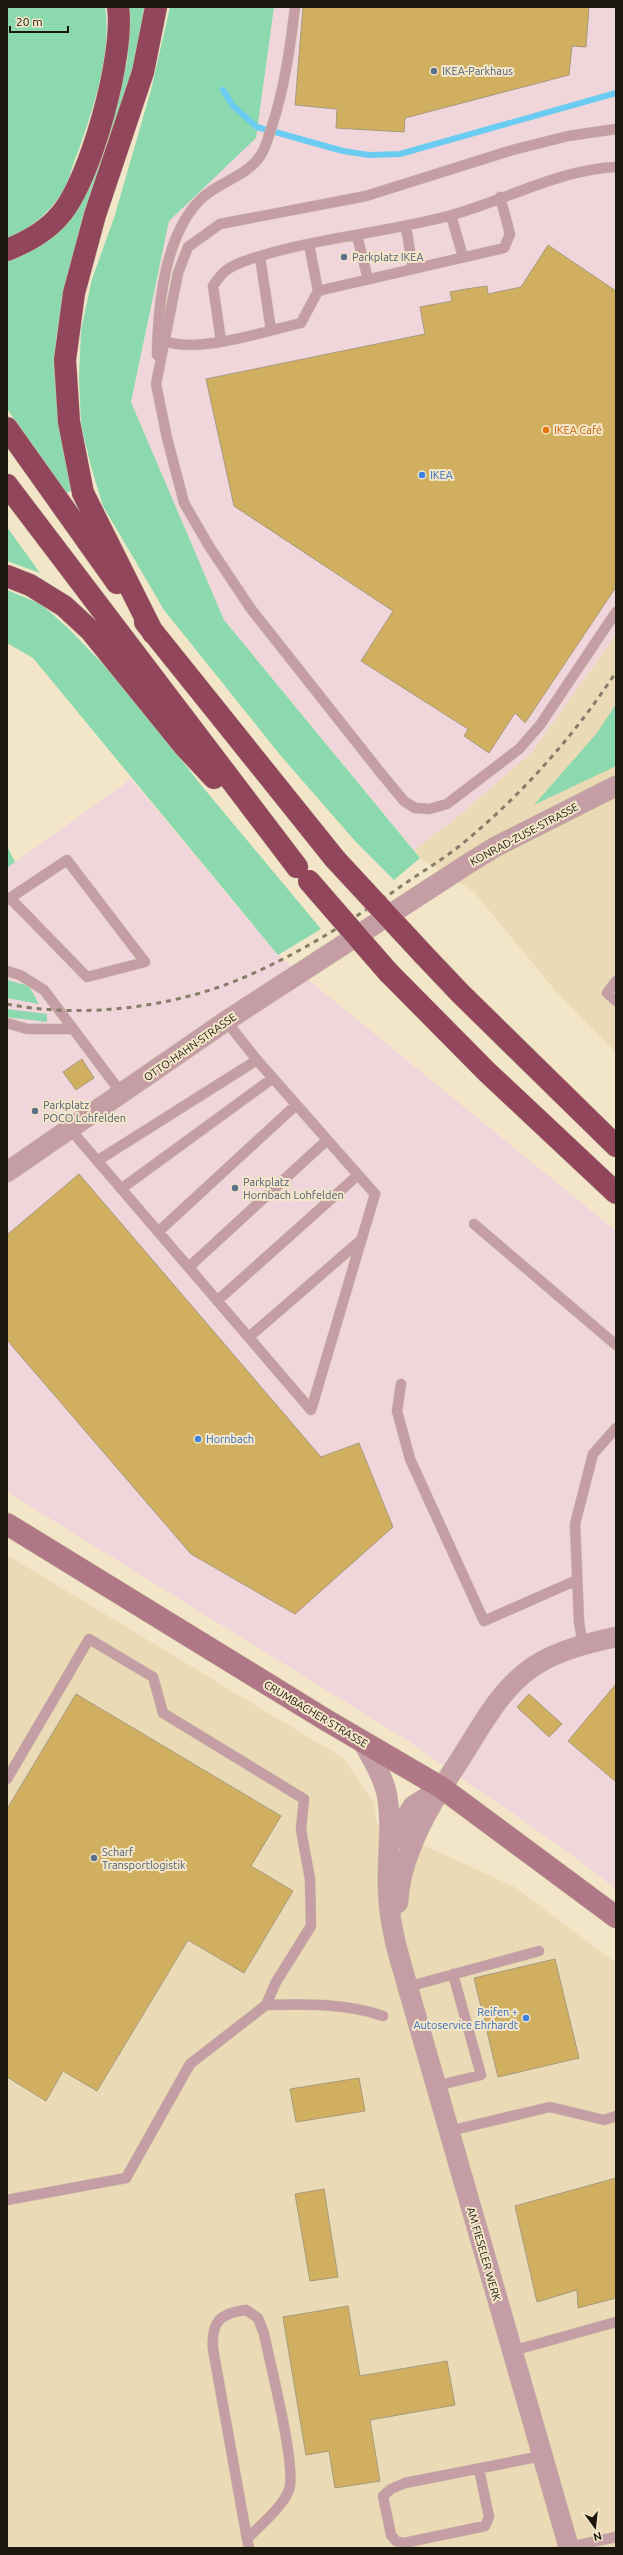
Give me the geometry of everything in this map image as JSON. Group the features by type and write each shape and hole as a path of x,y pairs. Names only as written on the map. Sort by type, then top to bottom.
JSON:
{"highway":[{"path":"7,250 46,229 60,216 76,191 84,173 115,72 120,40 118,7"},
{"path":"153,633 83,493 69,422 64,360 74,293 95,215 143,72 156,7"},
{"path":"7,428 153,633 335,858 471,1004 616,1146"},
{"path":"7,485 303,874"},
{"path":"7,576 30,585 64,606 91,631 185,747 303,874 388,972 487,1072 616,1193"}],"main road":[{"name":"CRUMBACHER STRASSE","path":"7,1524 363,1742 442,1788 616,1917"}],"street":[{"name":"KONRAD-ZUSE-STRASSE","path":"375,925 495,847 616,786"},
{"name":"OTTO-HAHN-STRASSE","path":"7,1172 226,1021 375,925"},
{"path":"442,1788 501,1696 513,1682 533,1666 551,1656 583,1645 616,1637"},
{"name":"AM FIESELER WERK","path":"363,1742 378,1769 385,1788 391,1843 388,1875 390,1911 400,1960 569,2548"},
{"name":"AM FIESELER WERK","path":"391,1843 412,1806 442,1788"},
{"name":"AM FIESELER WERK","path":"400,1960 397,1928 398,1890 410,1849 442,1788"}],"lane":[{"path":"295,7 289,64 276,114 263,152 245,171 201,198 179,228 158,307 156,384 167,438 184,503 209,546 251,609 380,772 404,801 415,808 429,809 446,804 519,748 540,725 616,612"},
{"path":"156,384 178,273 188,247 220,224 366,196 517,149 568,136 616,129"},
{"path":"221,340 213,286 222,271 260,257 309,244 406,227 451,215 549,179 616,167"},
{"path":"318,291 504,248 510,234 500,197"},
{"path":"451,215 463,257"},
{"path":"406,227 413,268"},
{"path":"357,236 368,279"},
{"path":"165,341 173,344 200,345 301,323 318,291 309,244"},
{"path":"260,257 271,330"},
{"path":"67,860 145,962 87,977 8,899 67,860"},
{"path":"7,971 20,975 44,990 71,1029 122,1094"},
{"path":"616,981 607,993 616,1000"},
{"path":"70,1128 311,1410 375,1194 257,1060 226,1021"},
{"path":"7,1023 27,1029 71,1029"},
{"path":"97,1161 257,1060"},
{"path":"121,1189 273,1078"},
{"path":"158,1232 296,1105"},
{"path":"189,1267 327,1140"},
{"path":"217,1301 358,1175"},
{"path":"474,1224 616,1345"},
{"path":"249,1337 361,1240"},
{"path":"401,1384 397,1411 410,1459 484,1621 577,1580"},
{"path":"583,1645 579,1622 575,1524 593,1454 616,1428"},
{"path":"7,1779 88,1639 152,1677 163,1712 304,1799 301,1830 310,1879 311,1926 276,1982 266,2005 190,2064 126,2178 7,2200"},
{"path":"407,1987 539,1952"},
{"path":"436,2086 481,2075 453,1974"},
{"path":"266,2005 306,2004 363,2009 383,2016"},
{"path":"449,2131 550,2107 604,2120 616,2116"},
{"path":"246,2310 258,2318 264,2334 291,2466 289,2490 248,2544 212,2336 218,2319 229,2312 246,2310"},
{"path":"512,2351 616,2322"},
{"path":"479,2469 489,2517 485,2526 404,2543 396,2541 391,2535 383,2496 391,2488 405,2483 542,2456"},
{"path":"569,2548 616,2537"}],"shaded area":[{"path":"274,7 616,7 616,635 531,753 454,820 414,850 224,620 131,402 169,221 256,138"},
{"path":"616,635 616,1053 554,989 474,892 420,858 414,850 454,820 531,753"},
{"path":"131,779 278,955 616,1231 616,1889 561,1847 405,1739 7,1492 7,868"},
{"path":"7,1555 343,1758 374,1802 377,1824 515,1887 616,1963 616,2548 7,2548"}],"green space":[{"path":"7,7 105,7 107,25 103,66 93,108 65,187 44,215 7,240"},
{"path":"128,7 148,7 144,34 64,291 56,339 56,387 61,437 74,490 66,493 7,409 7,259 28,250 111,119 127,63 130,22"},
{"path":"170,7 274,7 256,138 169,221 131,402 224,620 420,858 394,880 355,841 281,756 164,610 103,506 92,470 81,425 79,377 81,330 92,279 114,218 151,90"},
{"path":"7,527 40,573 7,561"},
{"path":"7,590 41,604 70,630 122,684 201,785 321,929 278,955 33,658 7,643"},
{"path":"616,704 616,766 534,805 597,733"},
{"path":"7,846 15,862 7,868"},
{"path":"7,980 29,986 39,1004 7,998"},
{"path":"7,1009 47,1014 47,1022 7,1017"}],"building":[{"name":"IKEA-Parkhaus","path":"303,7 589,7 586,47 572,46 569,75 405,118 404,132 336,128 337,109 295,105"},
{"name":"IKEA","path":"548,245 616,291 616,587 525,723 515,713 489,753 464,736 468,729 361,661 393,611 234,506 206,379 425,334 420,307 452,301 450,292 487,286 488,294 521,287"},
{"path":"82,1059 94,1078 76,1090 63,1072"},
{"path":"79,1174 321,1457 359,1443 393,1527 295,1614 191,1554 7,1340 7,1235"},
{"path":"616,1684 616,1782 568,1741"},
{"path":"76,1694 281,1816 251,1866 293,1891 244,1973 188,1940 97,2091 63,2071 46,2101 7,2077 7,1809"},
{"path":"529,1694 562,1724 549,1737 517,1707"},
{"name":"Reifen + Autoservice Ehrhardt","path":"555,1959 579,2058 498,2077 474,1978"},
{"path":"359,2078 365,2111 296,2122 290,2089"},
{"path":"616,2178 616,2298 578,2308 577,2290 537,2302 515,2206"},
{"path":"324,2189 338,2277 310,2281 295,2194"},
{"path":"348,2306 360,2376 447,2361 455,2405 370,2420 380,2481 335,2488 329,2451 306,2455 283,2317"}],"waterway":[{"path":"223,90 233,106 257,127 343,151 369,155 400,154 616,93"}],"railway":[{"path":"7,1004 62,1010 91,1010 148,1005 204,992 230,983 293,954 333,931 390,894 449,854 480,829 523,788 563,744 616,672"}],"place":[{"name":"IKEA-Parkhaus","path":"434,71"},
{"name":"Parkplatz IKEA","path":"344,257"},
{"name":"IKEA Café","path":"546,430"},
{"name":"IKEA","path":"422,475"},
{"name":"Parkplatz POCO Lohfelden","path":"35,1111"},
{"name":"Parkplatz Hornbach Lohfelden","path":"235,1188"},
{"name":"Hornbach","path":"198,1439"},
{"name":"Scharf Transportlogistik","path":"94,1858"},
{"name":"Reifen + Autoservice Ehrhardt","path":"526,2018"}]}
